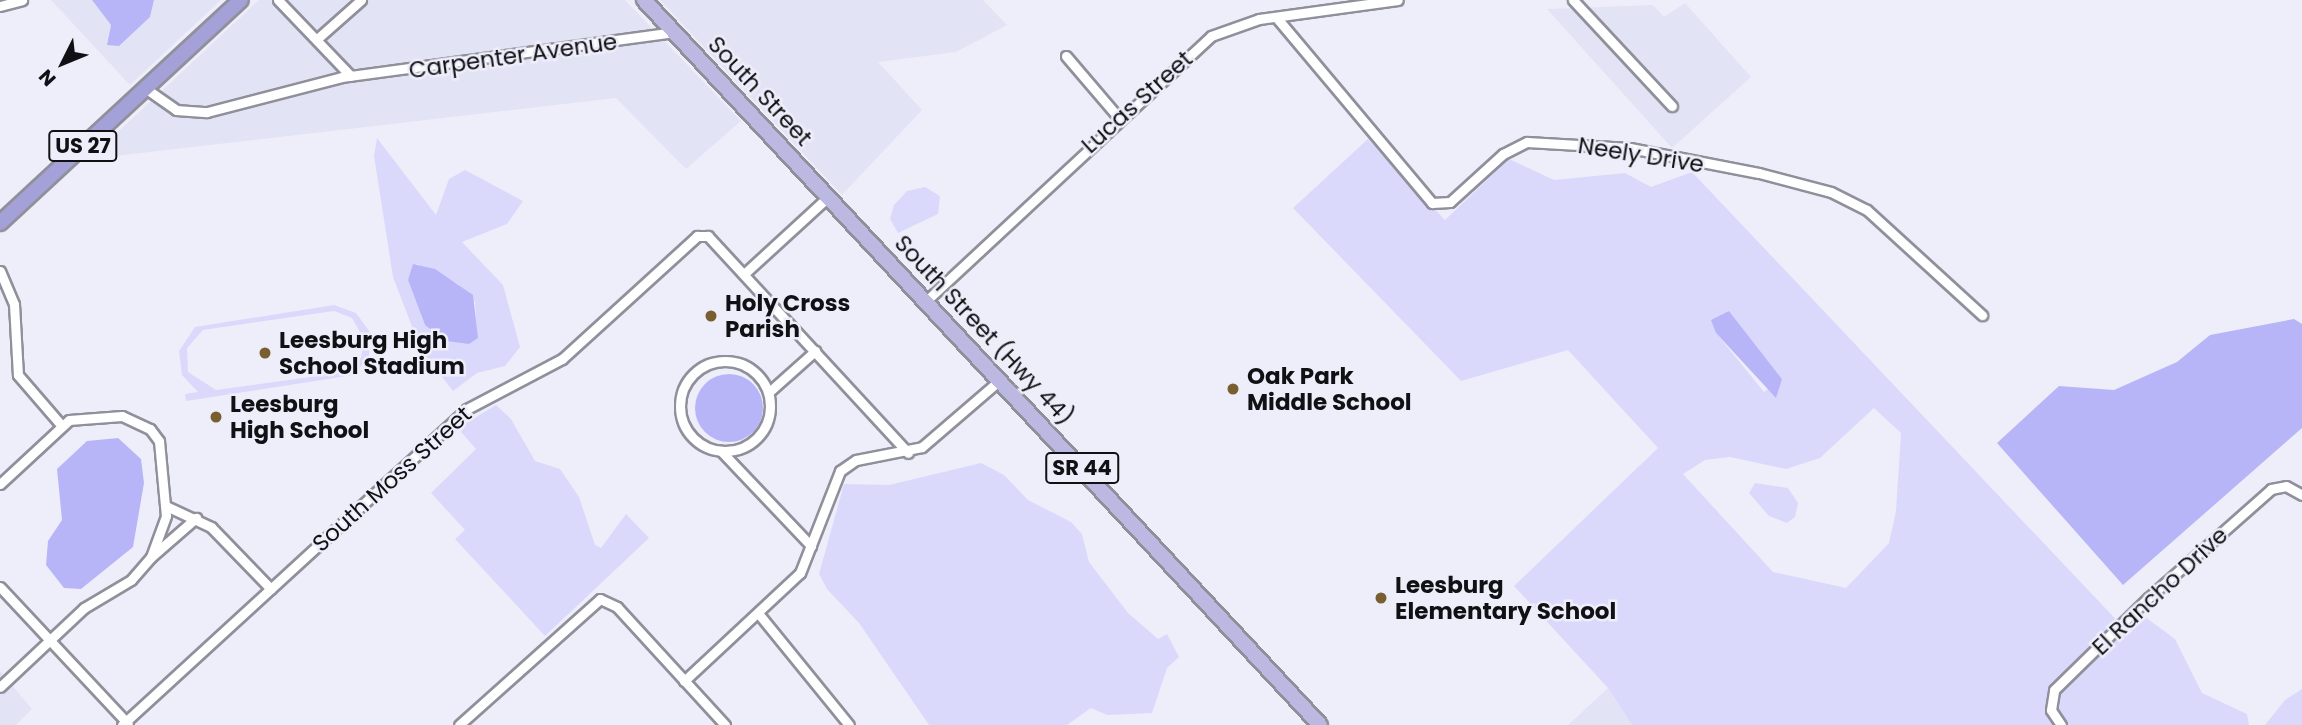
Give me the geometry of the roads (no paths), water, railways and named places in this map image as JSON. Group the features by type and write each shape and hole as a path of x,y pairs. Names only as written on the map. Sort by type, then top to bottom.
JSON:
{"highway":[{"name":"US 27","path":"0,223 241,0"}],"main road":[{"name":"South Street","path":"644,0 842,212"},
{"name":"South Street (Hwy 44)","path":"842,212 1320,725"}],"street":[{"path":"0,6 23,0"},
{"path":"278,0 351,76"},
{"path":"317,39 361,0"},
{"name":"Lucas Street","path":"926,301 1119,118 1211,36 1276,17 1398,0"},
{"path":"1573,0 1672,106"},
{"name":"Neely Drive","path":"1276,17 1432,203 1450,202 1503,154 1527,142 1630,148 1759,173 1831,192 1867,210 1982,315"},
{"name":"Carpenter Avenue","path":"145,89 165,105 200,112 351,76 674,32"},
{"path":"1066,56 1119,118"},
{"path":"828,197 744,274 908,453"},
{"name":"South Moss Street","path":"126,724 467,409 562,359 697,236 711,239 744,274"},
{"path":"0,271 14,303 18,375 61,426"},
{"path":"721,451 745,446 761,432 769,392 815,351"},
{"path":"769,392 755,370 732,360 706,365 687,381 680,398 682,424 698,443 721,451 811,546"},
{"path":"684,681 800,573 840,471 856,460 908,453 932,442 1000,380"},
{"path":"0,484 61,426 122,416 150,429 159,441 166,506 151,557"},
{"name":"El Rancho Drive","path":"2061,725 2051,710 2054,690 2148,598 2271,489 2286,486 2302,495"},
{"path":"166,506 196,518 271,590"},
{"path":"0,687 84,608 122,587 151,557 196,518"},
{"path":"0,587 126,724"},
{"path":"466,723 589,605 605,600 725,725"},
{"path":"758,613 849,725"}],"water":[{"path":"92,0 154,0 150,17 119,46 107,45 111,25"},
{"path":"413,264 435,269 473,295 478,338 469,344 446,341 425,325 408,280"},
{"path":"1729,311 1782,379 1776,398 1716,333 1711,320"},
{"path":"2294,319 2302,324 2302,428 2123,585 1997,443 2059,386 2114,390 2177,362 2210,335"},
{"path":"729,374 742,377 753,384 760,395 763,408 760,421 753,432 742,439 729,442 716,439 705,432 698,421 695,408 698,395 705,384 716,377"},
{"path":"118,438 141,459 144,483 133,547 81,589 64,588 46,565 48,541 62,520 57,469 87,441"}],"place":[{"name":"Holy Cross Parish","path":"711,316"},
{"name":"Leesburg High School Stadium","path":"265,353"},
{"name":"Oak Park Middle School","path":"1233,389"},
{"name":"Leesburg High School","path":"216,417"},
{"name":"Leesburg Elementary School","path":"1381,598"}]}
